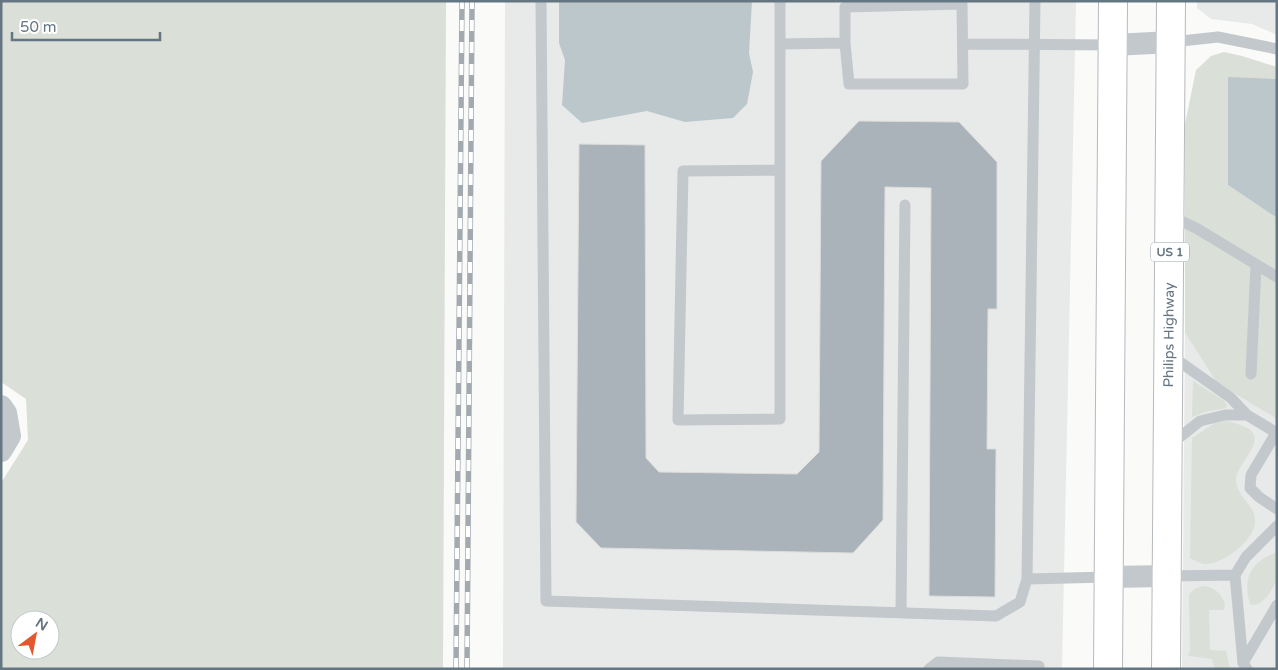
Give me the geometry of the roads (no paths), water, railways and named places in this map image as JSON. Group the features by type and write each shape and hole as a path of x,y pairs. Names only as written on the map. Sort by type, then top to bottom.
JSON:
{"main road":[{"path":"1108,669 1113,1"},
{"name":"Philips Highway","path":"1166,669 1172,1"}],"street":[{"path":"1112,45 1172,42"},
{"path":"1,452 10,436 4,409"},
{"path":"1109,577 1167,576"}],"lane":[{"path":"541,1 546,601 996,616 1020,602 1028,579 1035,1"},
{"path":"780,1 780,44 780,170 780,419 678,420 683,171 780,170"},
{"path":"962,4 963,84 849,84 845,43 845,7 962,4"},
{"path":"1172,42 1218,36 1277,49"},
{"path":"780,44 845,43"},
{"path":"963,44 1112,45"},
{"path":"901,612 905,205"},
{"path":"1170,216 1196,228 1277,277"},
{"path":"1251,374 1256,265"},
{"path":"1169,355 1231,398 1247,415 1277,433 1251,475 1250,488 1258,498 1277,509"},
{"path":"1168,446 1200,421 1225,416 1247,415"},
{"path":"1245,666 1235,575 1246,557 1277,526"},
{"path":"1167,576 1235,575"},
{"path":"1028,579 1109,577"},
{"path":"1245,666 1277,605"},
{"path":"929,669 938,662 1039,666 1039,669"}],"railway":[{"path":"456,669 462,1"},
{"path":"467,669 472,1"}]}
